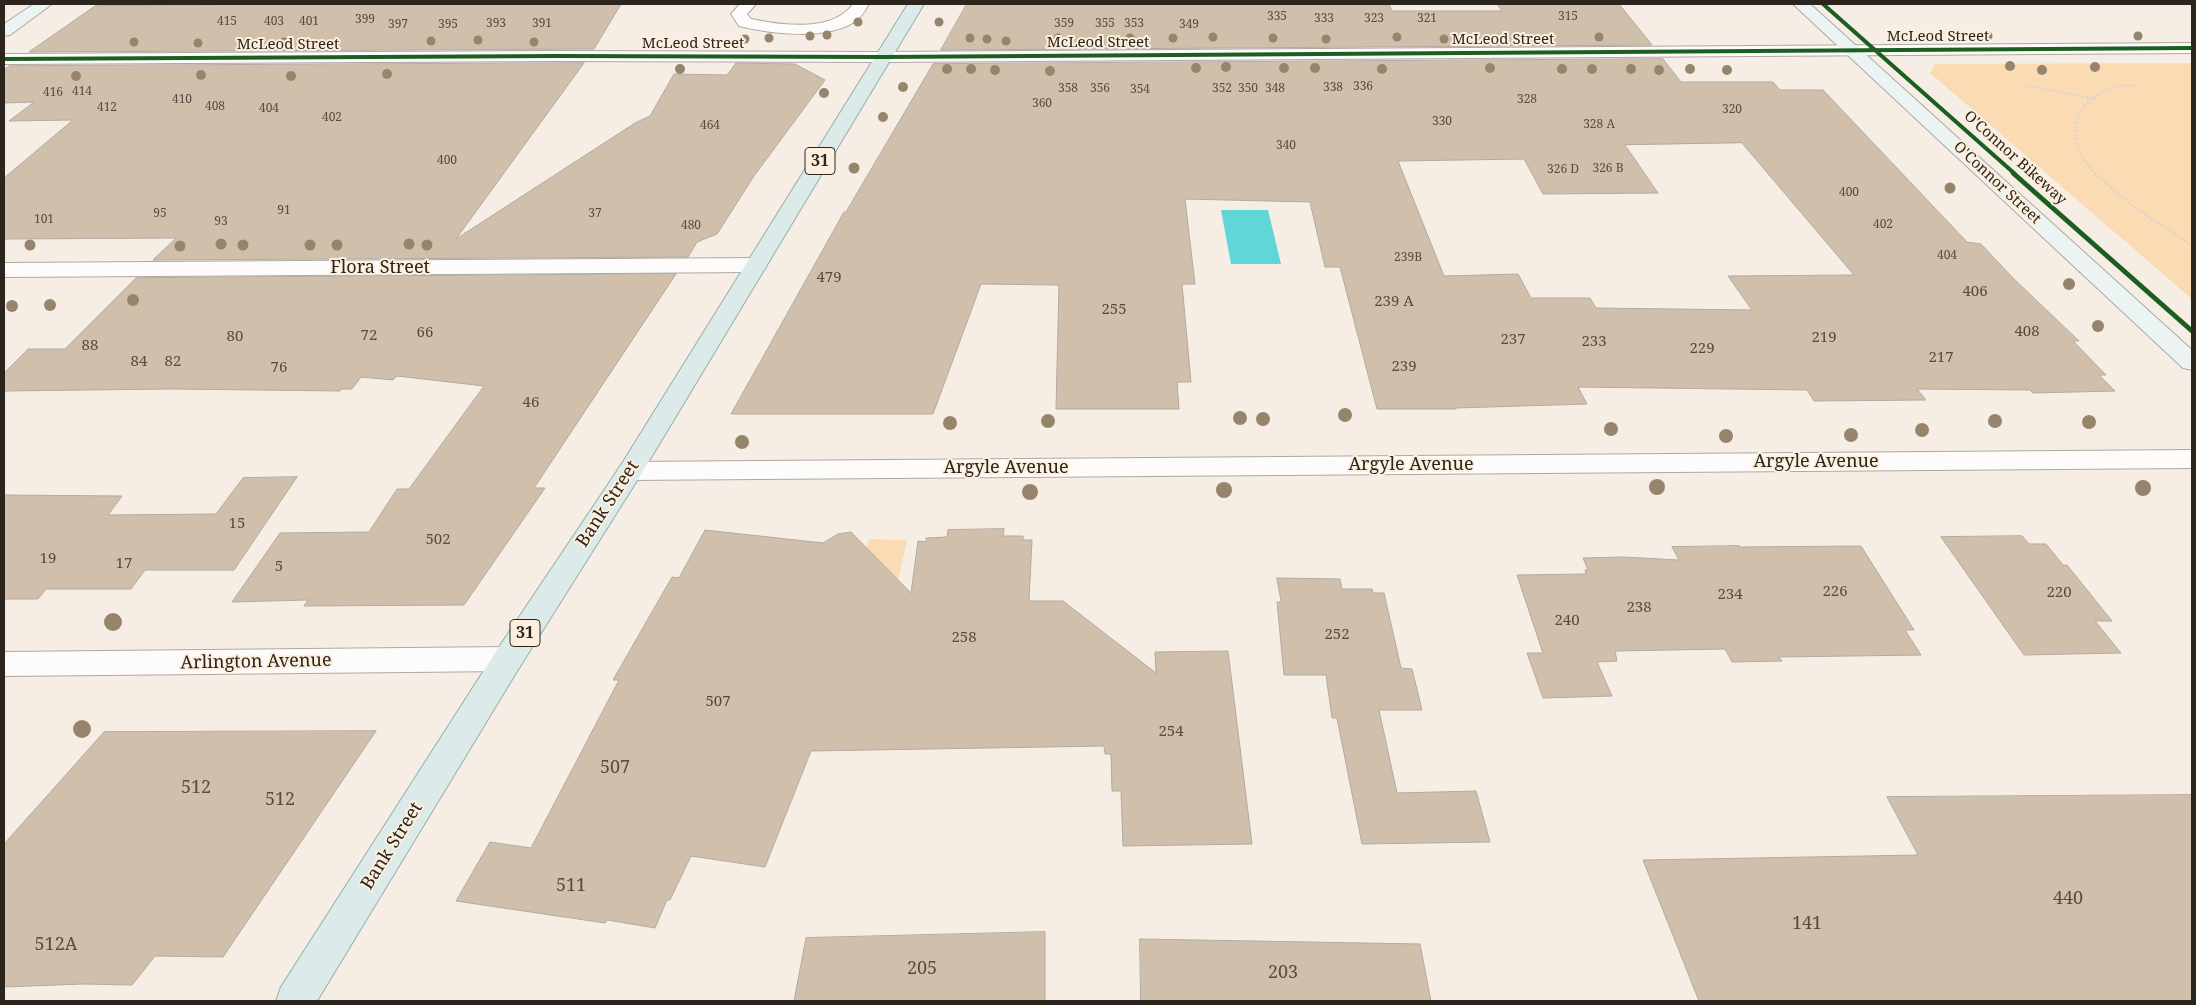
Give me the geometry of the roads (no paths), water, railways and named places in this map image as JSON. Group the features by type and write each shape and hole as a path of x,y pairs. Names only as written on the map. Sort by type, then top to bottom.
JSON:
{"main road":[{"path":"4,31 44,4"},
{"name":"Bank Street","path":"296,1001 508,659 630,471 916,4"},
{"name":"O'Connor Street","path":"1801,4 2192,363"}],"street":[{"path":"748,4 739,14 745,23 764,27 813,28 836,24 852,16 861,4"},
{"name":"McLeod Street","path":"4,59 547,56 884,57 2192,48"},
{"name":"Flora Street","path":"4,270 756,265"},
{"name":"Argyle Avenue","path":"630,471 2192,459"},
{"name":"Arlington Avenue","path":"4,664 508,659"}],"water":[{"path":"1221,210 1268,210 1281,264 1231,264"}]}
